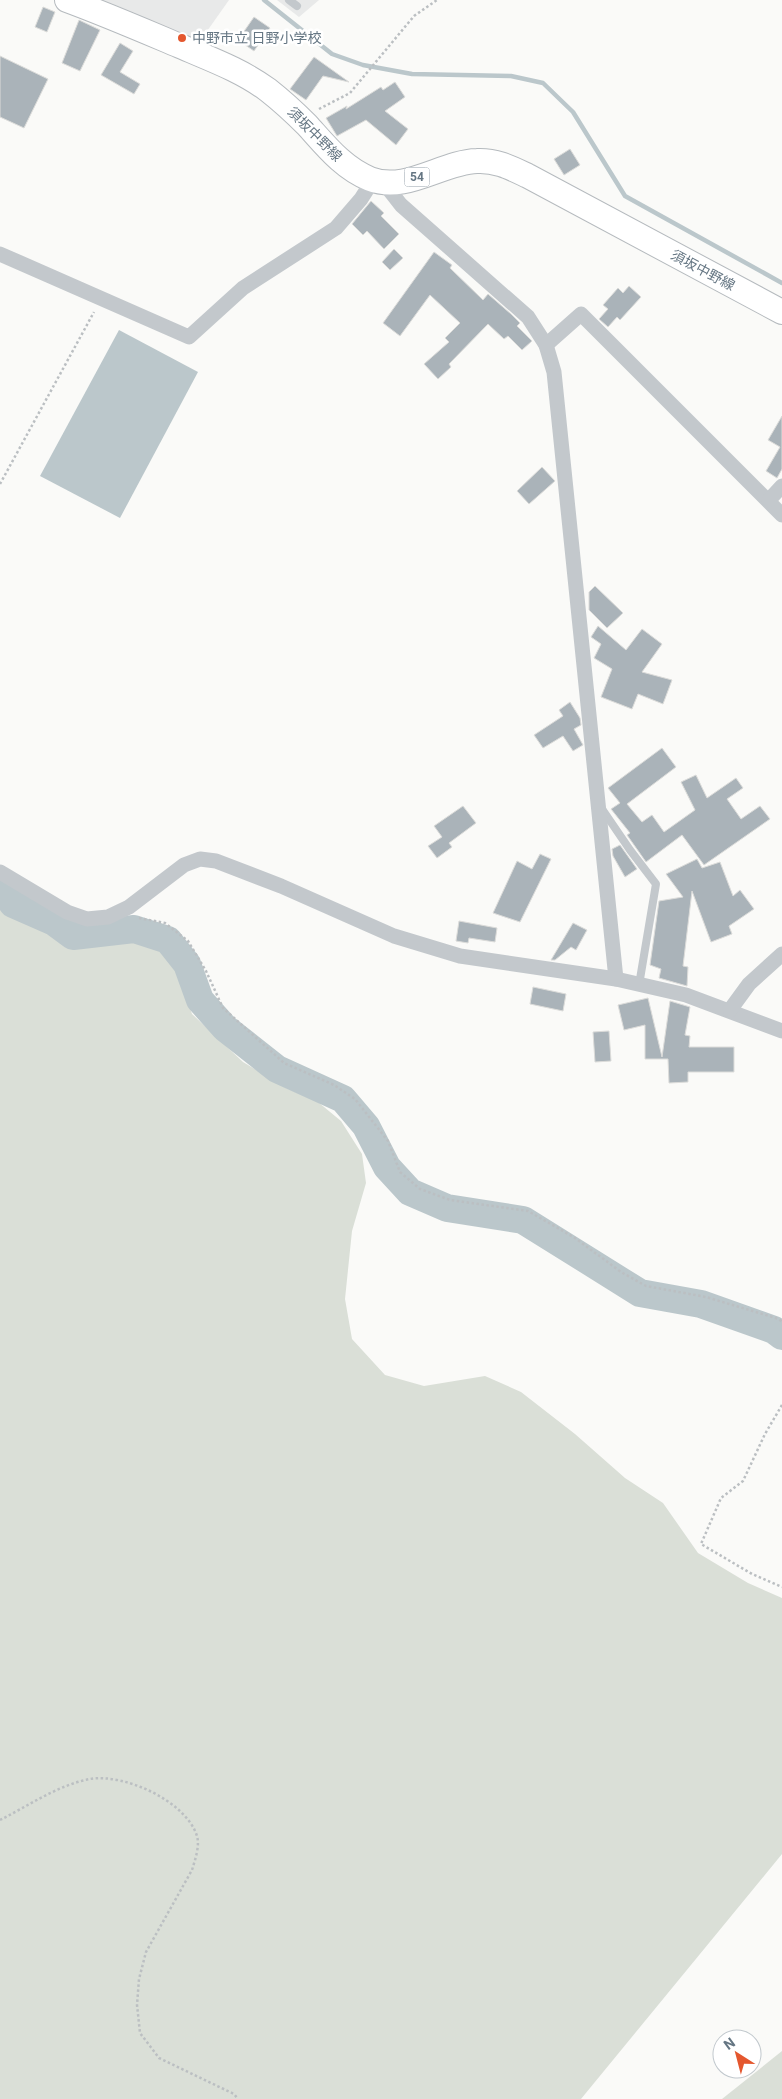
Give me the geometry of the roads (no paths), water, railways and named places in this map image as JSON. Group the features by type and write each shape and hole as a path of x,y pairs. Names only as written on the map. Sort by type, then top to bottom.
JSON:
{"main road":[{"name":"須坂中野線","path":"67,0 139,28 238,72 267,90 301,118 341,161 378,181 410,179 473,161 504,165 536,180 782,312"}],"street":[{"path":"0,254 102,297 189,337 243,288 336,228 378,181 528,317 546,344 554,372 616,980"},
{"path":"546,344 581,314 782,514"},
{"path":"769,500 782,486"},
{"path":"0,872 67,912 87,919 108,917 129,907 184,866 200,859 216,861 281,886 394,936 460,956 616,980 686,995 782,1031"},
{"path":"730,1010 749,984 782,954"}],"lane":[{"path":"289,0 297,6"},
{"path":"598,803 656,884 639,985"}],"waterway":[{"path":"264,0 332,54 363,65 412,74 511,76 543,83 573,112 625,196 782,283"},
{"path":"0,886 13,904 54,922 73,936 134,929 168,940 187,964 200,1000 225,1028 277,1069 343,1099 366,1126 387,1167 410,1192 447,1208 523,1220 640,1293 701,1304 774,1330 782,1336"}],"place":[{"name":"中野市立 日野小学校","path":"182,38"}]}
